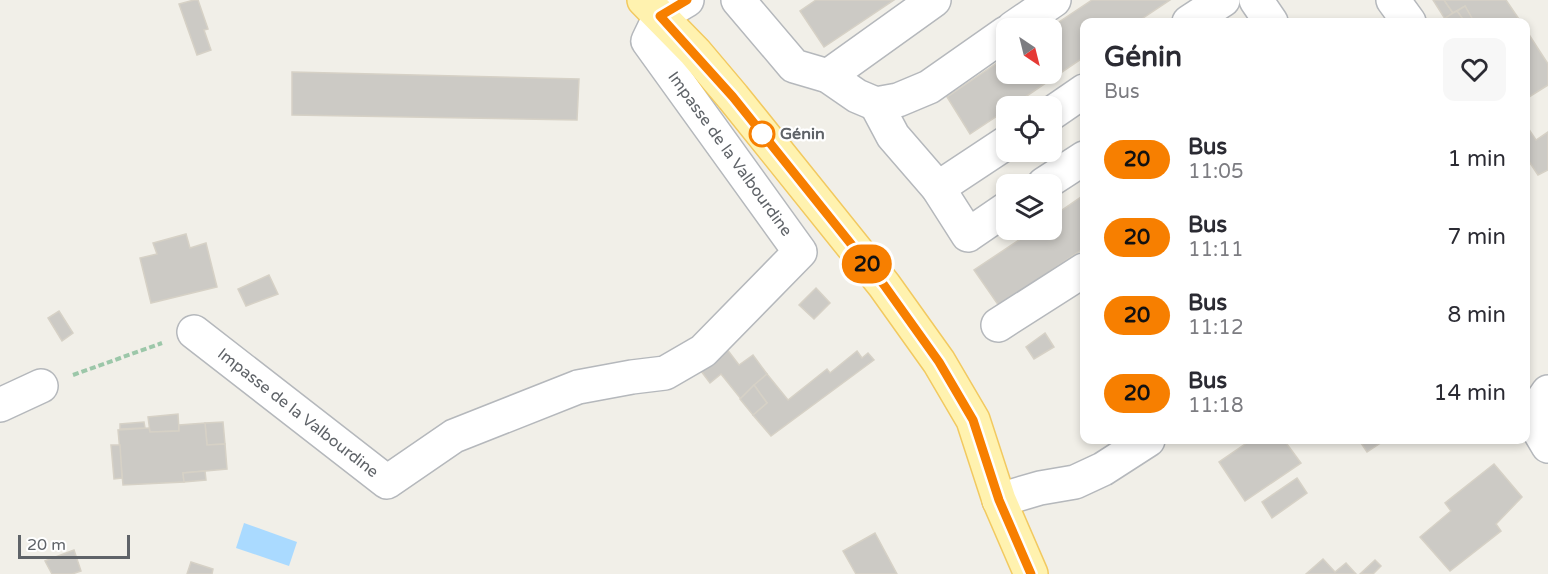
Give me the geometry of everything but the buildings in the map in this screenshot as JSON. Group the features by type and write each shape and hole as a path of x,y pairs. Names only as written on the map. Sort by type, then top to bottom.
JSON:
{"main road":[{"path":"664,5 733,97 884,285 939,362 973,420 999,500 1031,574"}],"street":[{"path":"738,0 794,66 828,76 857,96 876,104 898,100 929,87 996,40"},
{"path":"828,76 934,0"},
{"path":"1028,18 1054,0"},
{"path":"1195,18 1223,0"},
{"path":"1256,0 1267,18"},
{"path":"1393,0 1406,18"},
{"name":"Impasse de la Valbourdine","path":"194,332 387,482 454,436 578,387 665,373 703,351 800,252 648,41 664,5"},
{"path":"1062,106 1080,94"},
{"path":"876,104 893,136 938,188 968,235 996,216"},
{"path":"938,188 996,150"},
{"path":"1059,174 1080,161"},
{"path":"998,325 1077,286"},
{"path":"0,405 41,386"},
{"path":"1548,392 1531,417 1548,446"},
{"path":"999,500 1040,488 1075,482 1103,469 1142,444"}],"path":[{"path":"41,386 194,332"}],"water":[{"path":"244,523 297,542 289,566 236,548"}],"bus line":[{"name":"20","path":"687,0 660,16 695,52 733,97 884,285 939,362 973,420 999,500 1031,574"}],"place":[{"name":"Génin","path":"762,134"}]}
